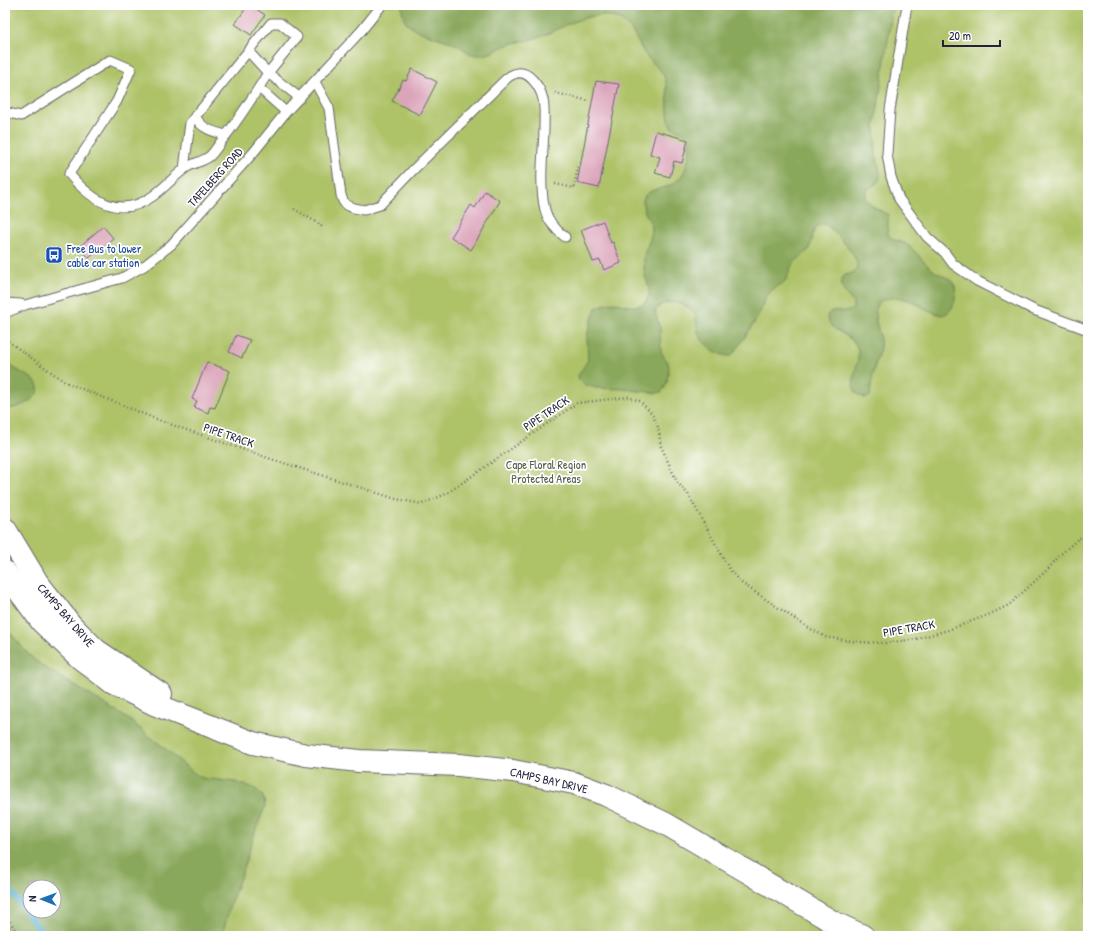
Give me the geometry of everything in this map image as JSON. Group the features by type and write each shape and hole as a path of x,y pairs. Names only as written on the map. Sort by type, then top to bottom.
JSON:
{"main road":[{"name":"CAMPS BAY DRIVE","path":"5,530 36,582 71,625 96,650 204,725"},
{"name":"CAMPS BAY DRIVE","path":"5,572 42,622 80,658 114,684 154,704 204,725 253,743 306,755 358,761 460,765 513,771 574,784 606,795 666,824 833,922 863,936"}],"lane":[{"name":"TAFELBERG ROAD","path":"5,313 25,305 112,282 135,272 170,245 253,153 286,112 362,30 382,5"},
{"path":"907,5 890,110 887,154 891,177 899,199 927,237 953,264 977,281 1034,310 1088,330"},
{"path":"5,112 21,116 110,60 131,69 117,101 70,174 79,185 94,198 115,207 136,205 152,196 184,169 210,156 238,120 268,73 297,37 280,23 271,23 190,123 184,169"},
{"path":"248,51 268,73 300,98"},
{"path":"315,82 329,108 343,201 350,207 364,210 380,205 413,170 506,79 515,73 522,73 529,76 539,89 543,99 543,181 545,212 556,230 565,237"},
{"path":"258,88 286,112"},
{"path":"195,116 198,122 211,132 226,135"},
{"name":"TAFELBERG ROAD","path":"5,304 25,305"}],"path":[{"path":"539,89 590,101"},
{"path":"543,181 574,188 578,166"},
{"path":"294,209 318,223 322,227"},
{"name":"PIPE TRACK","path":"5,339 65,382 161,421 275,461 396,499 422,504 446,494 578,403 628,397 640,401 652,414 658,427 661,446 678,482 688,494 730,570 740,582 804,625 826,636 858,642 886,643 916,639 948,630 1009,605 1079,538 1088,537"},
{"path":"5,916 20,936"}],"green space":[{"name":"Cape Floral Region Protected Areas","path":"5,5 1088,5 1088,936 5,936"},
{"path":"402,5 893,5 875,126 876,154 880,171 880,179 867,190 865,198 871,205 888,215 887,231 889,236 906,244 935,272 947,278 954,284 956,293 955,301 952,307 948,312 942,315 905,299 887,299 879,302 875,315 880,348 873,374 870,396 866,398 859,395 855,391 853,385 858,356 856,344 833,327 829,323 827,317 828,314 834,311 850,311 853,309 853,303 844,291 841,280 843,276 856,270 856,261 847,246 839,237 828,226 821,224 815,229 810,247 806,253 795,261 785,281 772,290 765,299 754,322 731,356 722,355 705,343 699,335 694,313 683,305 672,302 662,305 655,312 660,328 661,352 668,363 669,368 667,382 661,392 656,393 624,389 596,388 583,384 579,380 578,376 588,360 587,338 596,308 604,304 611,303 638,306 642,305 649,296 649,289 644,273 644,257 651,237 652,229 643,208 643,200 647,193 667,187 677,181 685,170 689,157 689,137 681,131 671,127 669,121 667,91 664,76 644,53 629,27 620,20 610,16 600,15 589,17 540,37 504,46 483,55 475,55 452,43 413,28 406,22 402,12"},
{"path":"5,363 33,379 38,387 38,391 33,398 24,404 9,409 5,409"},
{"path":"5,627 29,655 42,666 128,719 194,773 202,778 236,782 254,788 263,796 265,807 231,902 222,936 5,936"}],"building":[{"path":"248,5 251,5 265,15 251,35 235,24"},
{"path":"412,69 437,82 420,115 392,101 403,80 406,81"},
{"path":"596,81 619,84 599,188 577,183"},
{"path":"656,131 688,140 682,163 674,161 670,177 655,173 660,157 650,154"},
{"path":"485,191 500,201 471,250 451,237 471,205 475,208"},
{"path":"603,221 611,243 613,242 621,263 604,270 600,260 593,262 581,230"},
{"path":"103,226 113,238 89,258 79,247"},
{"path":"236,335 250,340 242,358 229,352"},
{"path":"207,362 230,371 215,408 210,407 208,413 194,407 197,401 192,399"}],"waterway":[{"path":"5,875 11,891 44,936"}],"place":[{"name":"Free Bus to lower cable car station","path":"54,255"}]}
